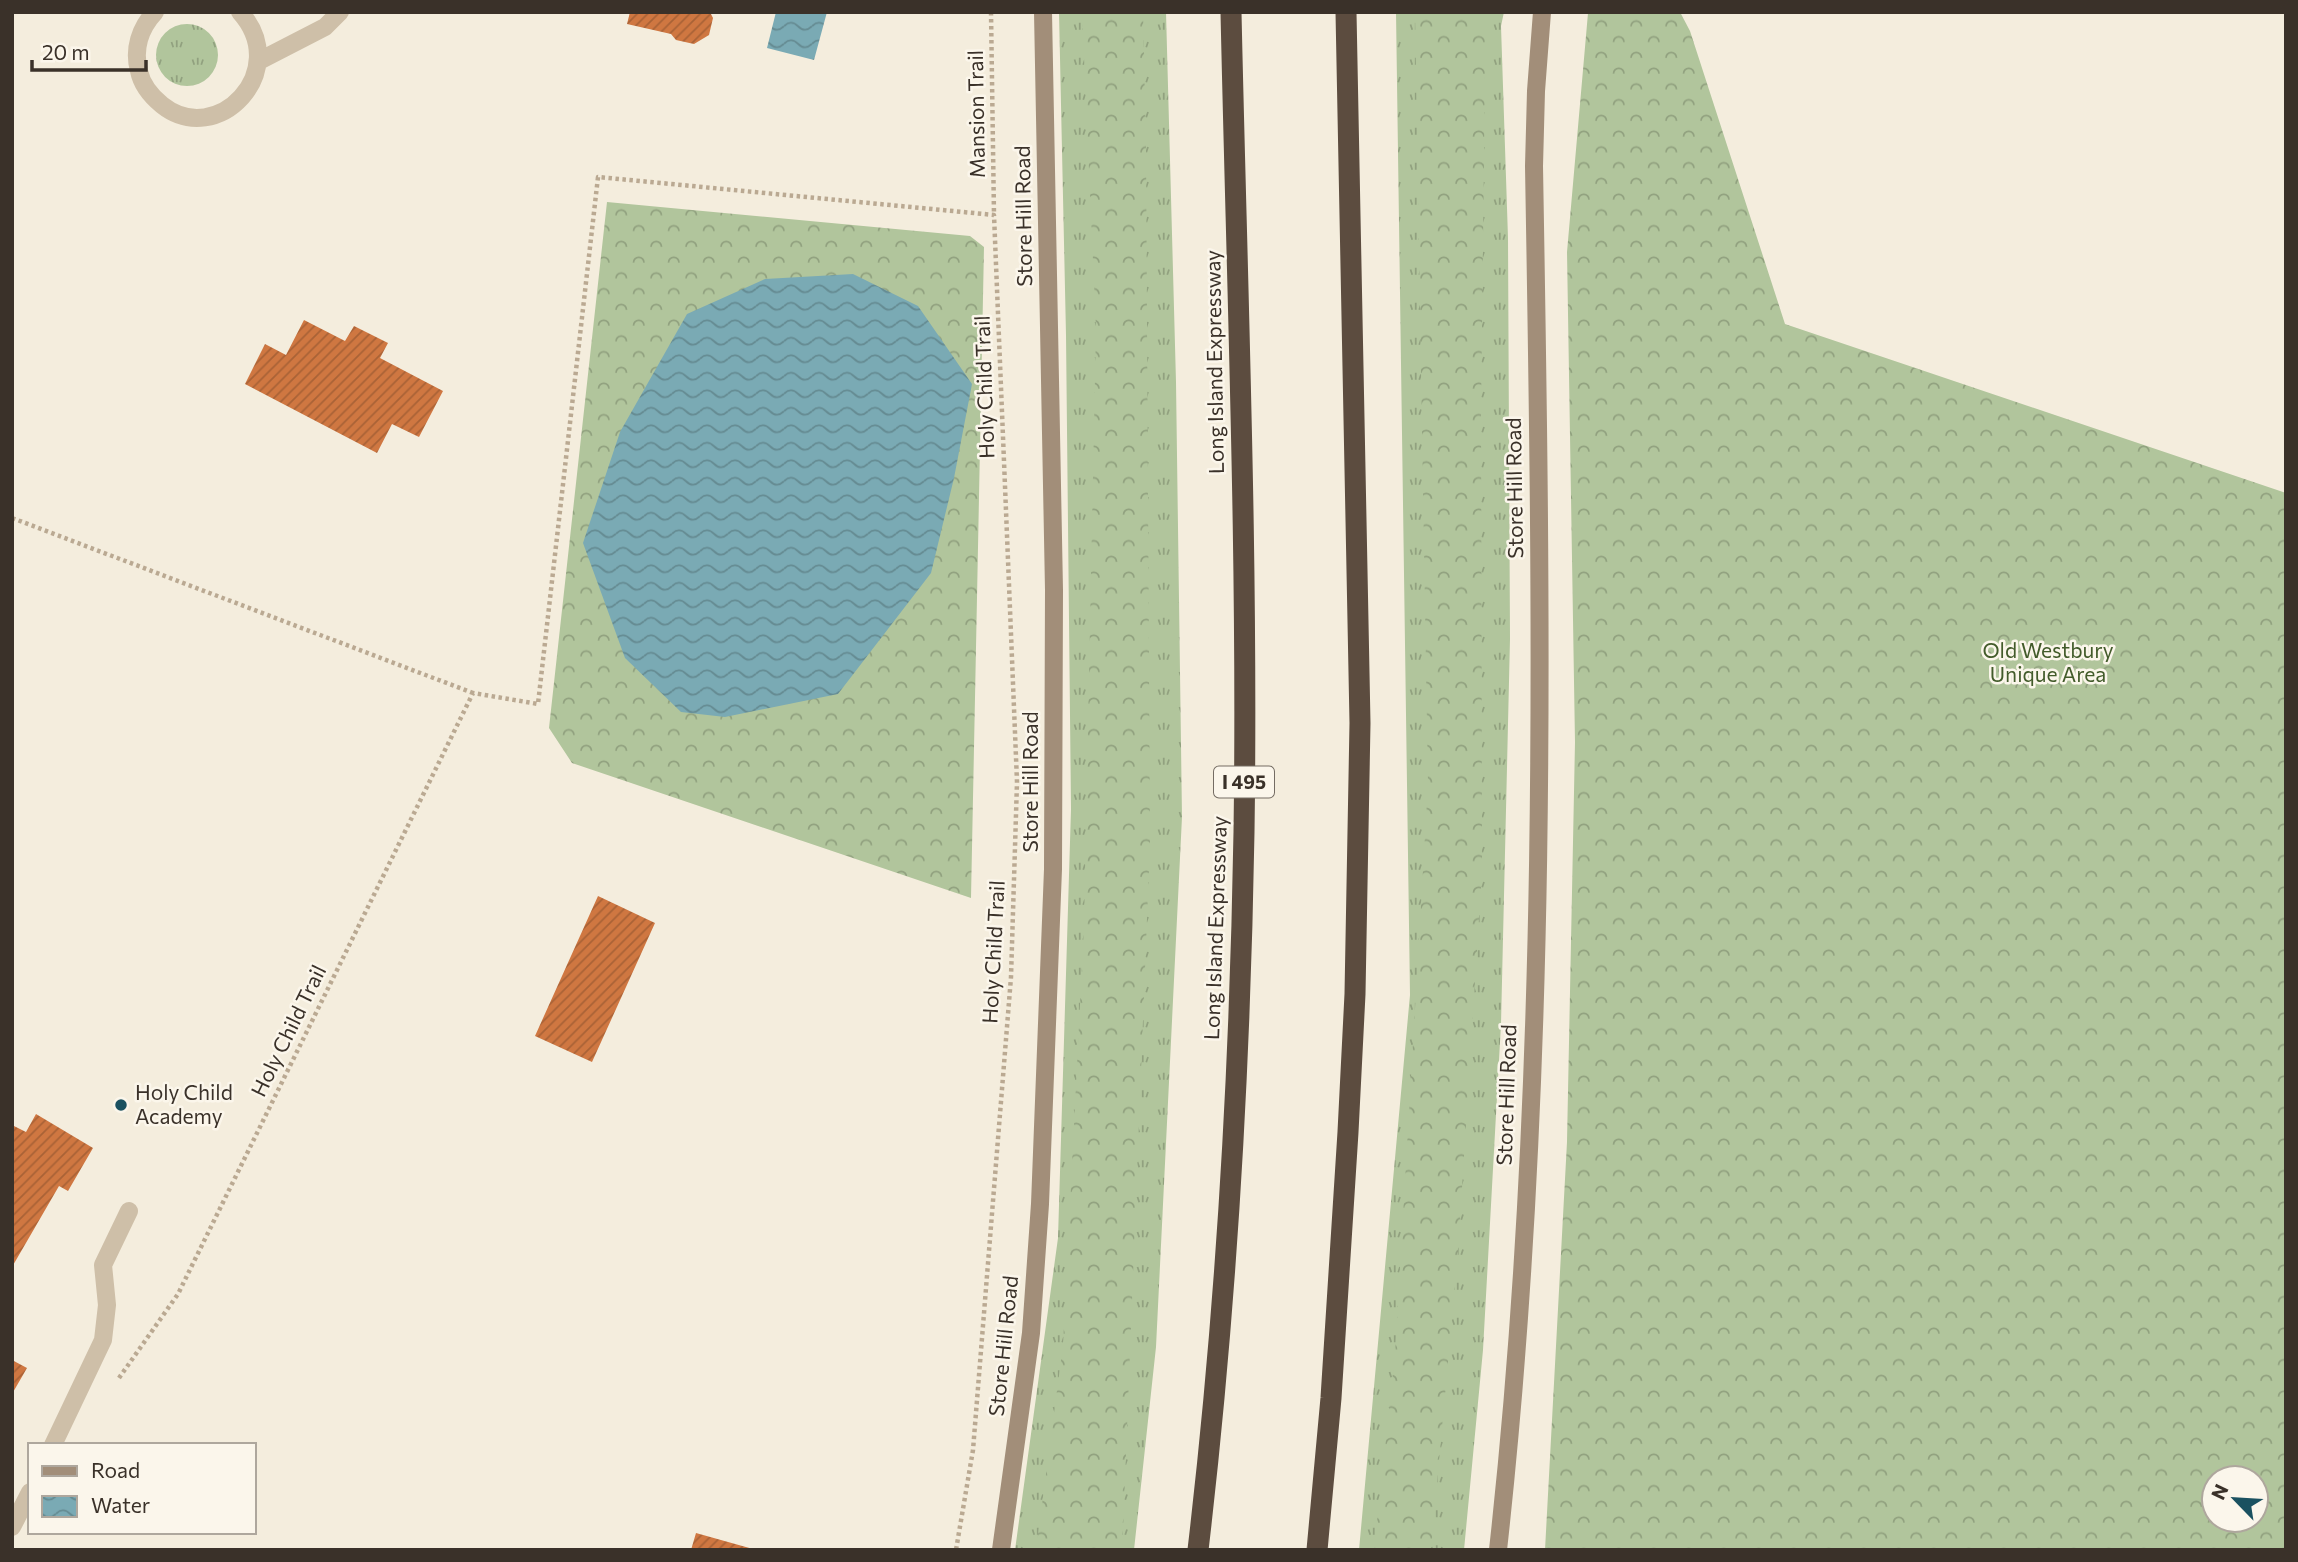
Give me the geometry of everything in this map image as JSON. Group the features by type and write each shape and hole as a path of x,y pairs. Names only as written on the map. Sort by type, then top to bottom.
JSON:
{"highway":[{"name":"Long Island Expressway","path":"1198,1550 1227,1225 1240,981 1244,828 1244,555 1231,12"},
{"path":"1317,1550 1331,1398 1355,994 1360,723 1346,12"}],"main road":[{"name":"Store Hill Road","path":"1002,1550 1031,1333 1040,1191 1052,882 1054,590 1043,12"},
{"name":"Store Hill Road","path":"1497,1550 1521,1263 1534,1000 1541,730 1534,166 1542,12"}],"street":[{"path":"155,12 147,21 138,40 136,60 141,81 153,98 168,110 188,117 208,117 227,110 243,97 254,80 259,61 257,41 249,22 240,12"},
{"path":"259,61 325,27 340,12"},
{"path":"54,1443 103,1340 107,1305 103,1265 129,1211"},
{"path":"12,1527 28,1496"}],"path":[{"name":"Mansion Trail","path":"991,12 994,215"},
{"path":"12,518 473,693 538,704 598,177 994,215"},
{"name":"Holy Child Trail","path":"956,1550 973,1450 1011,977 1017,782 994,215"},
{"name":"Holy Child Trail","path":"114,1385 178,1294 473,693"}],"green space":[{"path":"1059,12 1166,12 1176,382 1182,817 1156,1347 1134,1550 1015,1550 1058,1238 1071,809 1066,335"},
{"path":"1082,12 1143,12 1150,842 1123,1530 1120,1550 1036,1550 1063,1345 1084,925 1096,328"},
{"path":"1396,12 1504,12 1501,26 1508,238 1510,639 1501,1024 1483,1350 1464,1550 1359,1550 1410,995"},
{"path":"1415,12 1491,12 1485,75 1481,407 1482,871 1458,1251 1431,1550 1374,1550 1395,1354 1428,784"},
{"name":"Old Westbury Unique Area","path":"1680,12 1690,31 1785,324 2286,493 2286,1550 1545,1550 1567,1142 1575,742 1567,252 1588,13"},
{"path":"187,24 209,33 218,55 209,77 187,86 165,77 156,55 165,33"},
{"path":"607,202 970,236 984,247 971,898 572,763 549,728"}],"water":[{"path":"776,12 827,12 814,60 767,48"},
{"path":"853,274 918,306 972,384 954,478 931,573 838,694 725,717 681,712 625,658 583,543 620,432 687,314 765,279"}],"building":[{"path":"630,12 710,12 713,18 709,35 694,44 676,40 671,34 627,24"},
{"path":"304,320 345,341 354,326 388,343 380,358 443,391 419,437 392,424 377,453 245,384 265,344 286,355"},
{"path":"598,896 655,923 592,1062 535,1036"},
{"path":"36,1114 93,1148 68,1191 59,1186 12,1267 12,1125 26,1132"},
{"path":"12,1360 27,1368 12,1394"},
{"path":"696,1533 753,1549 753,1550 691,1550"}],"place":[{"name":"Holy Child Academy","path":"121,1105"}]}
